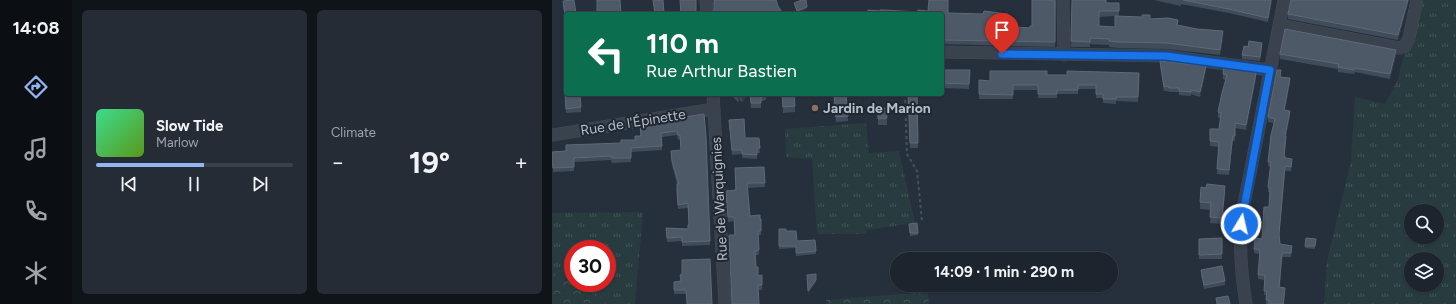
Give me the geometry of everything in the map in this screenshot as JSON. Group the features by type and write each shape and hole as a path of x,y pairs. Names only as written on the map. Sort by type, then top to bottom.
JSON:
{"street":[{"path":"706,0 707,12"},
{"path":"1063,0 1064,55"},
{"path":"1246,304 1242,275 1240,233 1242,214 1284,0"},
{"path":"1279,25 1399,48 1405,46 1409,38 1417,0"},
{"path":"944,52 1166,56 1270,70"},
{"name":"Rue de Warquignies","path":"713,96 725,304"},
{"name":"Rue de l'Épinette","path":"552,135 714,110"}],"path":[{"path":"905,96 908,154 917,171 922,221"}],"green space":[{"path":"1417,0 1456,0 1456,304 1324,304 1327,261 1351,161 1355,97 1385,104 1398,79"},
{"path":"866,123 869,153 899,151 915,223 867,230 866,234 817,234 812,159 786,157 785,129"},
{"path":"643,212 635,304 605,304 590,292 616,292 616,240 564,240 564,278 552,272 552,213"},
{"path":"552,272 564,278 564,292 590,292 605,304 552,304"},
{"path":"928,292 929,304 827,304 826,300"}],"building":[{"path":"574,0 576,12 565,12 563,1"},
{"path":"597,0 620,0 621,12 597,12"},
{"path":"653,0 663,0 664,12 655,12"},
{"path":"680,0 696,0 696,12 681,12"},
{"path":"714,0 776,0 782,12 713,12"},
{"path":"806,0 807,7 797,11 794,3"},
{"path":"929,0 948,0 948,13 983,14 984,11 1008,14 1008,19 1015,19 1014,27 1030,28 1030,26 1032,26 1032,0 1055,0 1055,42 944,40 944,12 918,12 918,10 928,11"},
{"path":"1072,0 1106,0 1106,3 1119,3 1119,11 1099,11 1099,26 1115,27 1115,16 1142,17 1142,15 1150,15 1150,19 1168,18 1178,20 1177,25 1197,29 1223,31 1220,50 1167,43 1118,42 1109,41 1109,39 1090,38 1090,42 1071,41"},
{"path":"1183,0 1271,0 1268,18"},
{"path":"1291,0 1408,0 1398,35 1288,14"},
{"path":"868,10 918,12 868,12"},
{"path":"1285,29 1396,50 1390,74 1355,68 1354,70 1338,67 1339,64 1280,54"},
{"path":"1249,41 1262,43 1260,57 1242,55 1244,46 1248,47"},
{"path":"1160,61 1206,66 1200,92 1191,90 1191,92 1179,91 1179,88 1169,88 1168,86 1164,87"},
{"path":"1224,66 1254,70 1256,74 1246,125 1235,123 1235,136 1233,136 1229,170 1217,169 1219,142 1210,141 1210,129 1219,129 1221,113 1218,112 1227,75 1223,74"},
{"path":"944,70 970,70 969,84 944,83"},
{"path":"1277,70 1281,70 1280,77 1290,78 1284,110 1290,111 1285,136 1284,157 1292,159 1291,167 1285,166 1279,234 1280,244 1292,246 1291,253 1282,253 1279,287 1285,288 1283,304 1269,304 1269,300 1266,300 1267,291 1264,291 1265,275 1258,275 1260,250 1254,249 1255,238 1262,239 1264,207 1269,207 1270,188 1268,187 1271,162 1268,162 1271,135 1275,119 1268,117"},
{"path":"990,71 1047,71 1047,75 1067,75 1067,71 1139,73 1138,97 1116,97 1116,99 1103,99 1103,94 1096,94 1096,85 1078,85 1078,90 1057,90 1057,94 1038,94 1038,85 1013,85 1013,95 979,94 979,80 990,81"},
{"path":"565,96 580,96 581,107 566,109"},
{"path":"750,96 761,96 761,103 751,103"},
{"path":"782,96 794,96 795,106 783,107"},
{"path":"834,96 846,96 848,116 836,117"},
{"path":"908,96 917,96 918,143 910,143"},
{"path":"878,108 886,108 887,118 878,119"},
{"path":"704,114 710,241 682,242 682,237 667,238 666,228 688,229 689,225 688,203 678,205 677,184 679,184 672,161 671,151 681,150 680,135 678,135 677,131 661,133 662,146 631,148 631,158 612,158 611,156 574,158 574,167 553,168 552,152 566,151 566,145 621,143 621,140 635,140 635,136 641,136 640,124"},
{"path":"744,119 745,138 759,138 760,148 757,148 757,155 742,154 742,150 732,150 729,120"},
{"path":"764,167 765,183 747,183 750,216 760,215 761,219 761,231 758,231 759,250 755,251 758,276 762,275 762,285 758,285 759,304 732,304 729,235 735,235 734,217 728,217 726,191 736,190 735,168"},
{"path":"1207,184 1225,186 1222,218 1210,217 1211,203 1200,202 1201,187 1206,188"},
{"path":"917,223 918,233 910,233 909,224"},
{"path":"779,229 796,231 797,241 815,240 816,251 796,253 796,246 779,246"},
{"path":"1222,238 1222,254 1199,255 1199,239"},
{"path":"1306,238 1316,239 1315,246 1305,246"},
{"path":"710,259 712,304 687,304 686,290 674,290 674,282 681,281 680,275 682,274 682,260"},
{"path":"1222,266 1225,281 1204,285 1201,270"},
{"path":"816,274 816,280 808,291 807,275"},
{"path":"1228,296 1230,304 1217,304 1216,298"}],"place":[{"name":"Jardin de Marion","path":"815,108"}],"route":[{"path":"1002,54 1166,56 1270,70 1241,224"}]}
